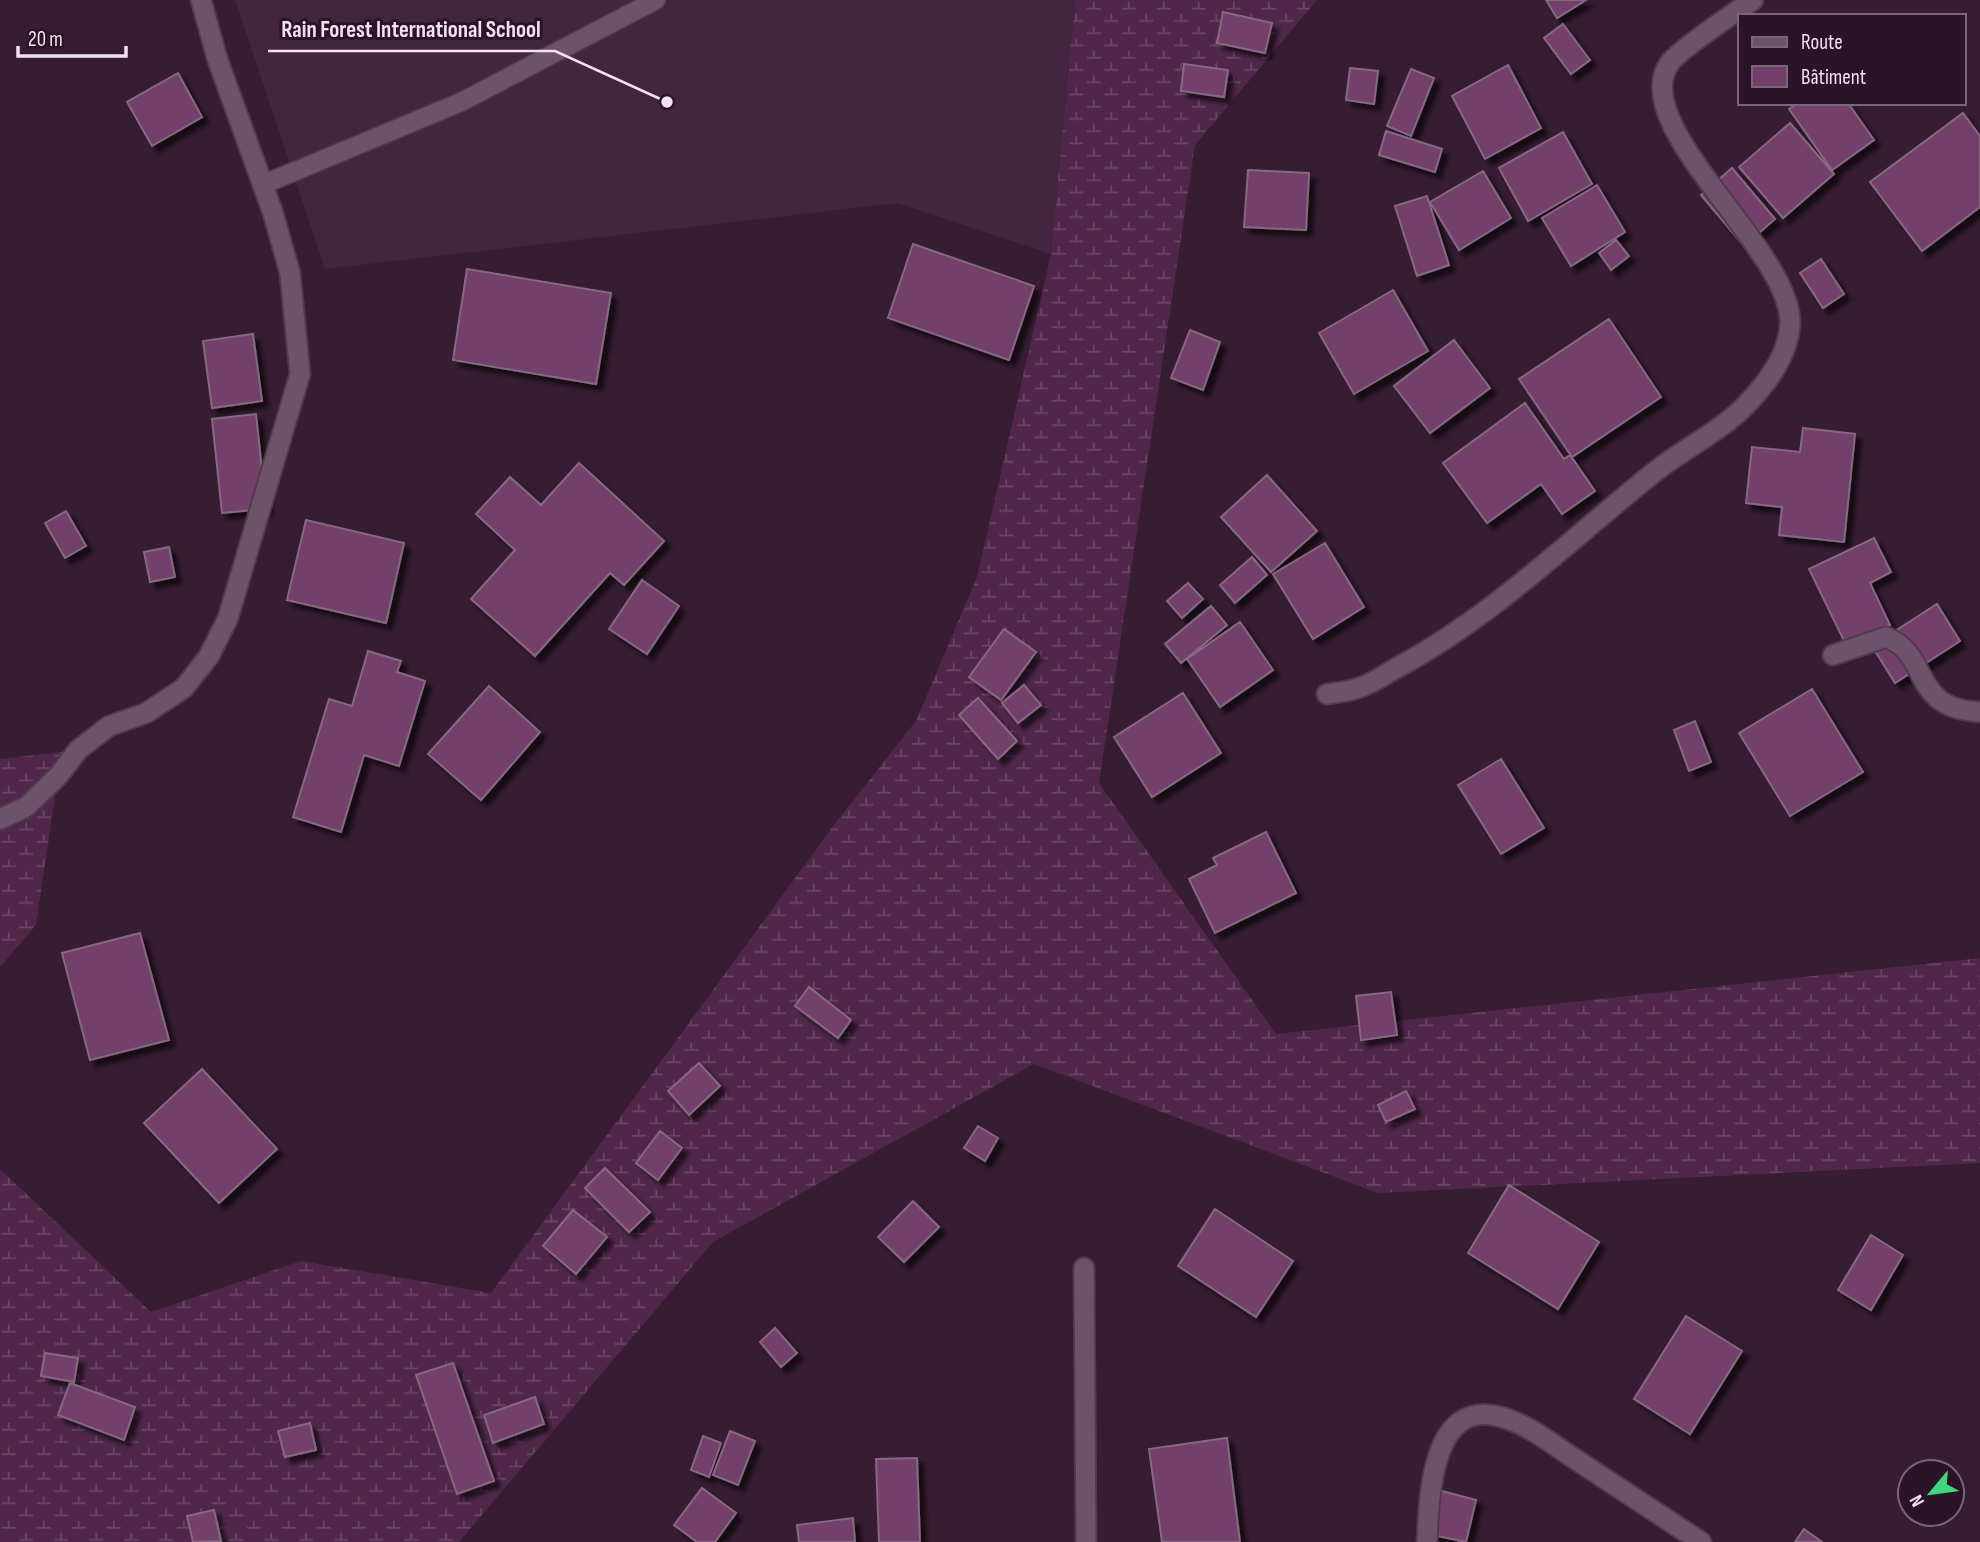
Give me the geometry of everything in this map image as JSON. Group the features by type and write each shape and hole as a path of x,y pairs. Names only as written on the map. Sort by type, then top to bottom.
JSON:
{"street":[{"path":"0,819 26,807 58,776 78,750 109,726 146,713 184,688 209,656 228,618 300,374 290,274 217,58 201,0"},
{"path":"1327,694 1359,688 1430,650 1476,618 1654,472 1745,407 1775,369 1785,349 1790,322 1787,299 1777,275 1700,170 1669,120 1663,84 1669,64 1753,0"},
{"path":"1833,655 1886,637 1900,642 1938,701 1961,711 1980,712"},
{"path":"1084,1268 1086,1542"},
{"path":"1427,1542 1429,1491 1440,1446 1454,1428 1467,1418 1485,1413 1525,1427 1700,1542"}],"lane":[{"path":"262,185 461,102 656,0"}],"shaded area":[{"path":"235,0 1075,0 1051,254 898,203 325,269"}],"green space":[{"path":"1075,0 1317,0 1195,145 1099,783 1276,1034 1980,958 1980,1163 1378,1193 1034,1064 713,1242 459,1542 0,1542 0,1169 151,1312 301,1261 491,1293 837,821 916,721 977,577 1051,254"},
{"path":"78,750 58,776 36,925 0,967 0,759"}],"building":[{"path":"1546,0 1586,0 1557,18"},
{"path":"1223,12 1272,23 1265,53 1217,43"},
{"path":"1563,24 1590,60 1571,74 1544,38"},
{"path":"1184,64 1228,70 1224,97 1181,91"},
{"path":"1508,65 1541,128 1485,159 1452,96"},
{"path":"1350,68 1378,71 1374,104 1346,100"},
{"path":"1411,69 1434,78 1411,136 1387,126"},
{"path":"178,73 202,117 152,146 127,102"},
{"path":"1795,105 1849,105 1874,140 1832,170 1789,109"},
{"path":"1963,113 1980,136 1980,207 1922,251 1870,182"},
{"path":"1790,123 1834,174 1783,218 1739,167"},
{"path":"1386,131 1442,149 1435,172 1379,155"},
{"path":"1563,132 1592,184 1528,221 1499,168"},
{"path":"1732,168 1775,219 1744,246 1701,195"},
{"path":"1248,170 1309,173 1306,230 1244,227"},
{"path":"1483,171 1511,218 1459,250 1430,202"},
{"path":"1597,185 1625,232 1571,266 1542,218"},
{"path":"1427,196 1449,265 1417,276 1395,206"},
{"path":"1616,240 1629,256 1611,270 1599,253"},
{"path":"913,244 1034,286 1009,360 888,318"},
{"path":"1821,259 1844,294 1823,308 1800,273"},
{"path":"467,269 611,293 596,384 453,360"},
{"path":"1393,290 1428,351 1354,394 1319,333"},
{"path":"1609,319 1661,397 1572,457 1519,379"},
{"path":"1190,330 1220,342 1203,390 1171,378"},
{"path":"253,334 262,401 212,408 203,341"},
{"path":"1454,340 1490,388 1430,433 1394,386"},
{"path":"1525,403 1564,459 1570,455 1595,491 1562,514 1541,484 1487,523 1443,463"},
{"path":"256,414 266,509 222,513 212,419"},
{"path":"1803,428 1855,434 1844,542 1779,535 1782,507 1746,503 1752,447 1800,452"},
{"path":"579,463 664,541 624,585 610,573 535,656 471,599 515,550 476,514 510,477 541,505"},
{"path":"1267,475 1317,531 1271,572 1221,517"},
{"path":"66,511 86,546 65,558 45,523"},
{"path":"306,520 404,543 386,623 287,600"},
{"path":"1874,538 1891,572 1870,583 1890,625 1847,647 1809,569"},
{"path":"1325,543 1364,607 1313,639 1273,574"},
{"path":"169,547 175,577 150,582 144,552"},
{"path":"1252,557 1267,575 1235,603 1220,585"},
{"path":"642,580 679,606 647,654 609,629"},
{"path":"1188,583 1203,599 1182,618 1167,601"},
{"path":"1937,604 1960,641 1895,683 1872,646"},
{"path":"1211,606 1227,625 1181,663 1165,644"},
{"path":"1240,622 1273,670 1220,707 1187,659"},
{"path":"1004,629 1036,652 1001,700 969,677"},
{"path":"368,651 401,661 397,672 425,681 399,766 364,755 341,832 293,817 329,699 352,706"},
{"path":"1024,685 1041,705 1018,723 1002,703"},
{"path":"489,686 540,732 481,800 428,754"},
{"path":"1812,689 1863,772 1790,816 1739,733"},
{"path":"1183,693 1221,753 1152,797 1114,737"},
{"path":"978,698 1017,741 998,759 959,715"},
{"path":"1695,721 1711,762 1689,771 1674,730"},
{"path":"1501,759 1544,828 1501,854 1458,785"},
{"path":"1266,832 1296,893 1215,933 1189,879 1217,865 1213,858"},
{"path":"140,933 169,1040 90,1060 62,953"},
{"path":"809,987 851,1020 838,1038 795,1006"},
{"path":"1391,992 1397,1035 1361,1040 1356,996"},
{"path":"699,1063 720,1086 689,1115 668,1091"},
{"path":"202,1069 277,1149 219,1203 144,1123"},
{"path":"1406,1091 1415,1109 1386,1122 1378,1105"},
{"path":"978,1126 998,1138 985,1161 964,1148"},
{"path":"660,1131 682,1148 658,1180 636,1163"},
{"path":"605,1168 650,1212 629,1232 585,1188"},
{"path":"1509,1185 1599,1242 1558,1309 1468,1253"},
{"path":"913,1201 939,1227 904,1262 878,1237"},
{"path":"1215,1209 1293,1261 1256,1317 1178,1266"},
{"path":"573,1210 607,1237 576,1274 543,1246"},
{"path":"1871,1235 1903,1255 1871,1310 1838,1290"},
{"path":"1686,1316 1742,1351 1690,1434 1634,1399"},
{"path":"775,1328 797,1353 781,1367 760,1342"},
{"path":"45,1353 78,1358 74,1382 41,1376"},
{"path":"453,1363 494,1481 457,1494 416,1375"},
{"path":"70,1383 135,1407 124,1440 58,1415"},
{"path":"535,1397 544,1424 493,1443 484,1415"},
{"path":"310,1423 316,1450 285,1457 278,1431"},
{"path":"730,1431 755,1441 738,1485 713,1475"},
{"path":"703,1436 721,1443 709,1477 691,1470"},
{"path":"1227,1438 1240,1542 1162,1542 1149,1449"},
{"path":"917,1458 920,1542 879,1542 876,1459"},
{"path":"702,1488 736,1513 715,1542 697,1542 674,1525"},
{"path":"1438,1490 1476,1500 1466,1542 1428,1534"},
{"path":"214,1510 221,1541 193,1542 187,1516"},
{"path":"853,1518 855,1542 799,1542 797,1525"},
{"path":"1804,1529 1822,1542 1795,1542"}],"place":[{"name":"Rain Forest International School","path":"667,102"}]}
